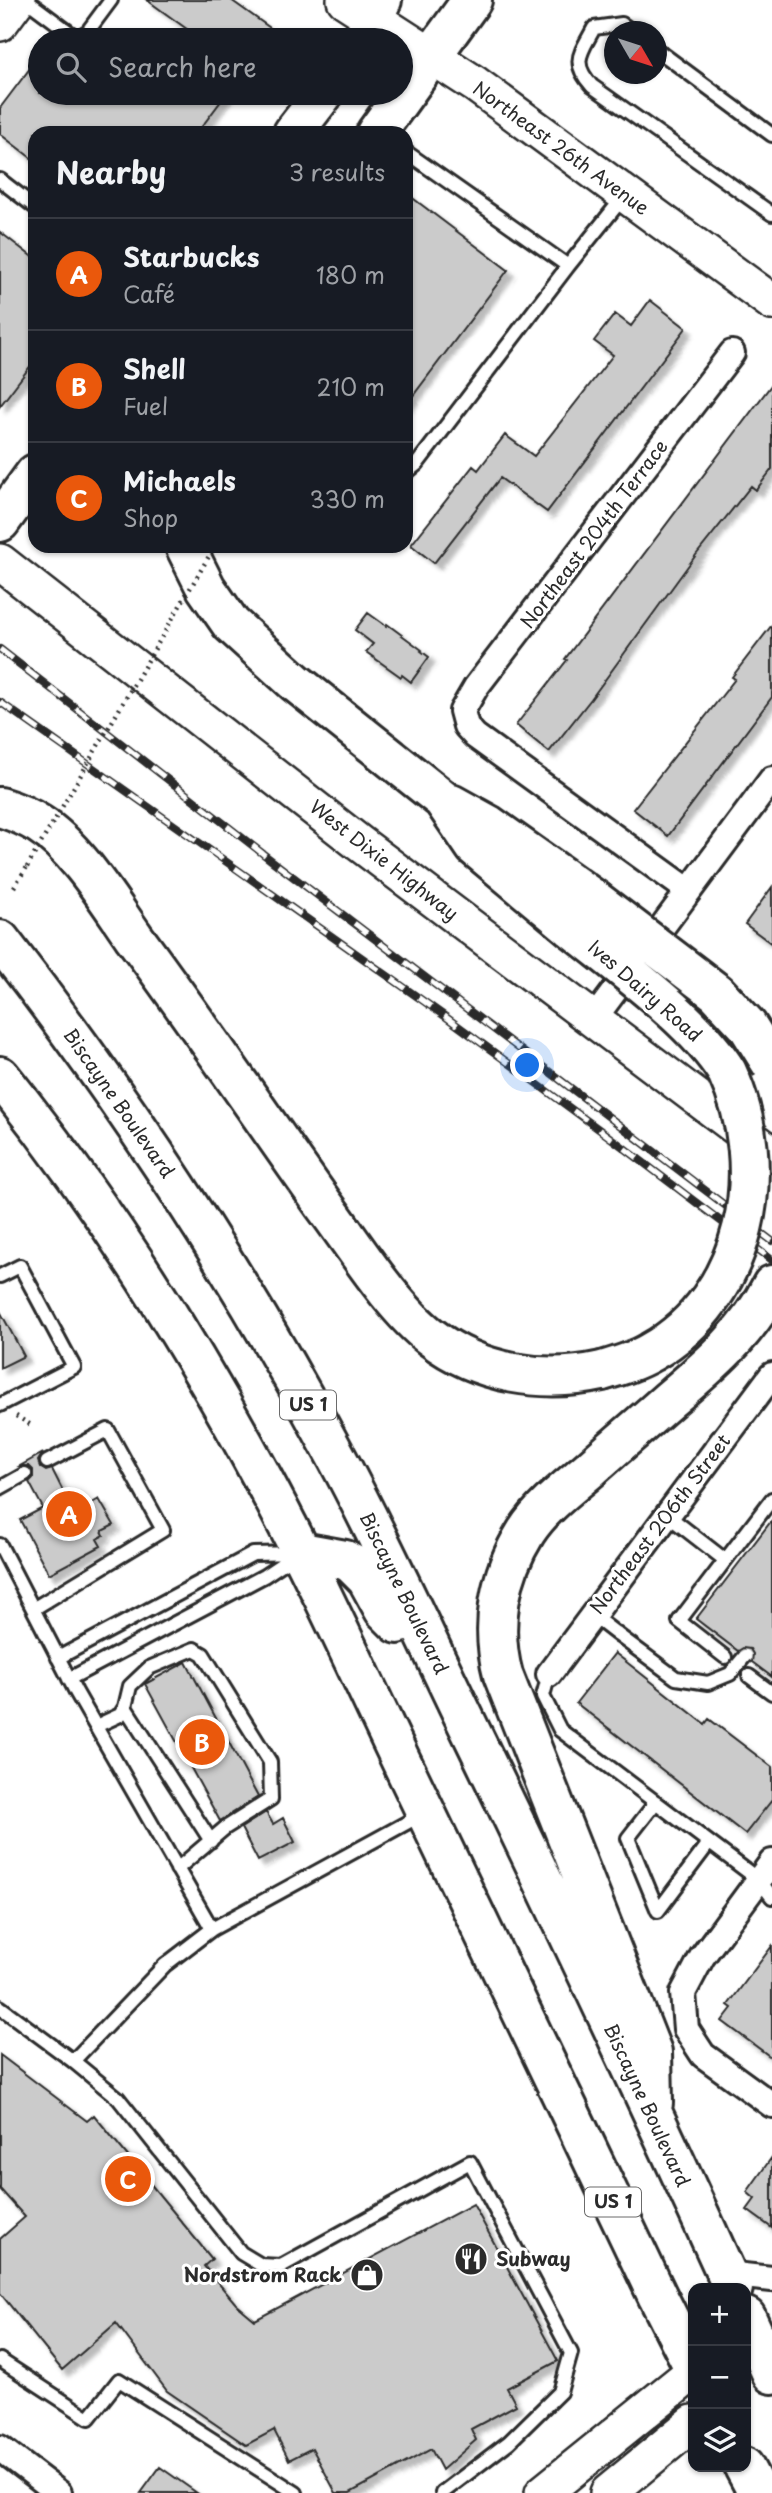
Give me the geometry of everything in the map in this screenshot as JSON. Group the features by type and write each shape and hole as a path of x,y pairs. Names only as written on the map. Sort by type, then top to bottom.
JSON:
{"main road":[{"path":"0,23 17,0"},
{"path":"413,88 432,55 472,0"},
{"name":"Northeast 26th Avenue","path":"366,14 389,28"},
{"name":"Northeast 26th Avenue","path":"413,43 475,84 772,302"},
{"path":"298,126 315,105"},
{"path":"391,126 403,105"},
{"path":"0,522 28,484"},
{"path":"188,553 216,605 239,632 295,682 443,800 489,825 583,914 724,999 747,1025 772,1065"},
{"name":"West Dixie Highway","path":"0,562 359,842 772,1154"},
{"name":"Ives Dairy Road","path":"0,807 39,824 65,845 139,943 342,1229 418,1326 432,1338 462,1355 504,1371 553,1377 602,1371 633,1361 667,1342 696,1319 720,1290 739,1256 754,1200 755,1161 750,1133 742,1104 726,1071 714,1054 583,914"},
{"name":"Biscayne Boulevard","path":"0,940 103,1078 182,1194 233,1276 339,1462 528,1849 729,2281"},
{"name":"US 1","path":"0,1076 80,1181 152,1287 220,1402 301,1552 688,2356"},
{"path":"653,2118 652,2052 509,1691 499,1658 497,1622 507,1573 527,1531 558,1497 729,1346 747,1326 772,1285"},
{"path":"301,1552 345,1560 352,1564 373,1587 384,1610 442,1672"},
{"path":"544,2493 688,2376"},
{"path":"608,2493 688,2427"},
{"path":"747,2472 758,2493"}],"street":[{"name":"Northeast 204th Terrace","path":"689,891 475,736 462,718 462,711 476,687 732,353"},
{"path":"593,1020 772,779"},
{"name":"Northeast 206th Street","path":"549,1674 772,1375"},
{"path":"767,1880 702,1957 683,1993 686,2029 703,2055 772,2105"},
{"path":"729,2281 772,2279"},
{"path":"0,2448 53,2491"}],"lane":[{"path":"26,0 63,28"},
{"path":"90,28 111,0"},
{"path":"604,26 594,28 579,55 580,73 592,86 772,214"},
{"path":"667,57 772,135"},
{"path":"413,158 568,266"},
{"path":"0,180 28,201"},
{"path":"413,467 625,195"},
{"path":"0,1276 20,1266 74,1367 0,1405"},
{"path":"33,1609 163,1531 108,1430 47,1462"},
{"path":"0,1488 24,1474"},
{"path":"725,1657 679,1621 772,1499"},
{"path":"667,1515 726,1560"},
{"path":"0,1545 69,1679 212,1929"},
{"path":"58,1658 253,1554 301,1552"},
{"path":"69,1679 264,1576 301,1552"},
{"path":"592,1615 676,1678 708,1683 730,1674 745,1657"},
{"path":"96,1726 120,1715 125,1707 130,1686 149,1668 194,1649 203,1654 212,1667 270,1762 271,1799 225,1828 177,1869"},
{"path":"549,1674 543,1696 560,1730 709,1843 767,1880"},
{"path":"749,1675 772,1693"},
{"path":"125,1707 211,1841"},
{"path":"656,1802 628,1838 658,1910 709,1843"},
{"path":"74,2061 165,1965 212,1929 426,1813"},
{"path":"0,2007 74,2061 117,2098 241,2253 261,2265 281,2266 470,2162 571,2353 560,2392 509,2442 442,2493"},
{"path":"0,2360 89,2418 120,2380 296,2493"}],"path":[{"path":"14,887 211,553"},
{"path":"15,1415 31,1426"}],"building":[{"path":"147,0 231,0 270,28 186,28"},
{"path":"28,71 28,105 218,105 202,126 28,126 28,156 0,134 0,108"},
{"path":"413,198 508,270 413,396"},
{"path":"0,232 28,254 28,369 0,406"},
{"path":"650,300 686,328 547,512 500,478 434,563 413,547 413,542 473,466 478,470 505,435 534,456 613,355 594,341 615,314 631,326"},
{"path":"772,384 772,469 756,490 751,486 696,555 549,752 516,725"},
{"path":"368,613 386,626 387,624 429,657 411,682 366,652 373,644 355,630"},
{"path":"772,625 772,697 668,836 633,809 735,679 732,677"},
{"path":"772,887 772,944 745,924"},
{"path":"0,1311 24,1356 0,1368"},
{"path":"43,1453 38,1461 40,1467 46,1471 52,1469 65,1495 70,1493 76,1503 83,1499 87,1506 99,1499 114,1525 102,1531 104,1535 97,1539 101,1546 49,1574 20,1520 43,1508 29,1482 33,1478 33,1470 29,1466 20,1466"},
{"path":"772,1520 772,1677 752,1662 753,1654 750,1649 743,1648 738,1651 696,1619"},
{"path":"615,1653 705,1724 709,1719 772,1767 772,1800 745,1834 576,1703"},
{"path":"186,1662 258,1797 220,1821 145,1684"},
{"path":"266,1812 273,1824 283,1818 295,1842 258,1861 241,1828"},
{"path":"772,1946 772,2058 722,2021 732,2008 728,2005"},
{"path":"0,2055 87,2121 94,2115 212,2259 204,2266 236,2304 255,2320 473,2204 558,2361 507,2388 516,2405 471,2429 476,2440 442,2470 431,2449 350,2493 336,2493 312,2448 289,2460 274,2430 246,2445 167,2391 116,2323 62,2370 0,2293 0,2239 25,2217 0,2189"},
{"path":"772,2157 772,2228 747,2210 755,2199 747,2192"},
{"path":"160,2467 197,2493 141,2493"}],"railway":[{"path":"0,649 271,860 772,1241"},
{"path":"0,702 446,1017 772,1260"}],"place":[{"name":"Starbucks","path":"69,1514"},
{"name":"Shell","path":"202,1742"},
{"name":"Michaels","path":"128,2179"},
{"name":"Subway","path":"471,2259"},
{"name":"Nordstrom Rack","path":"367,2275"}]}
